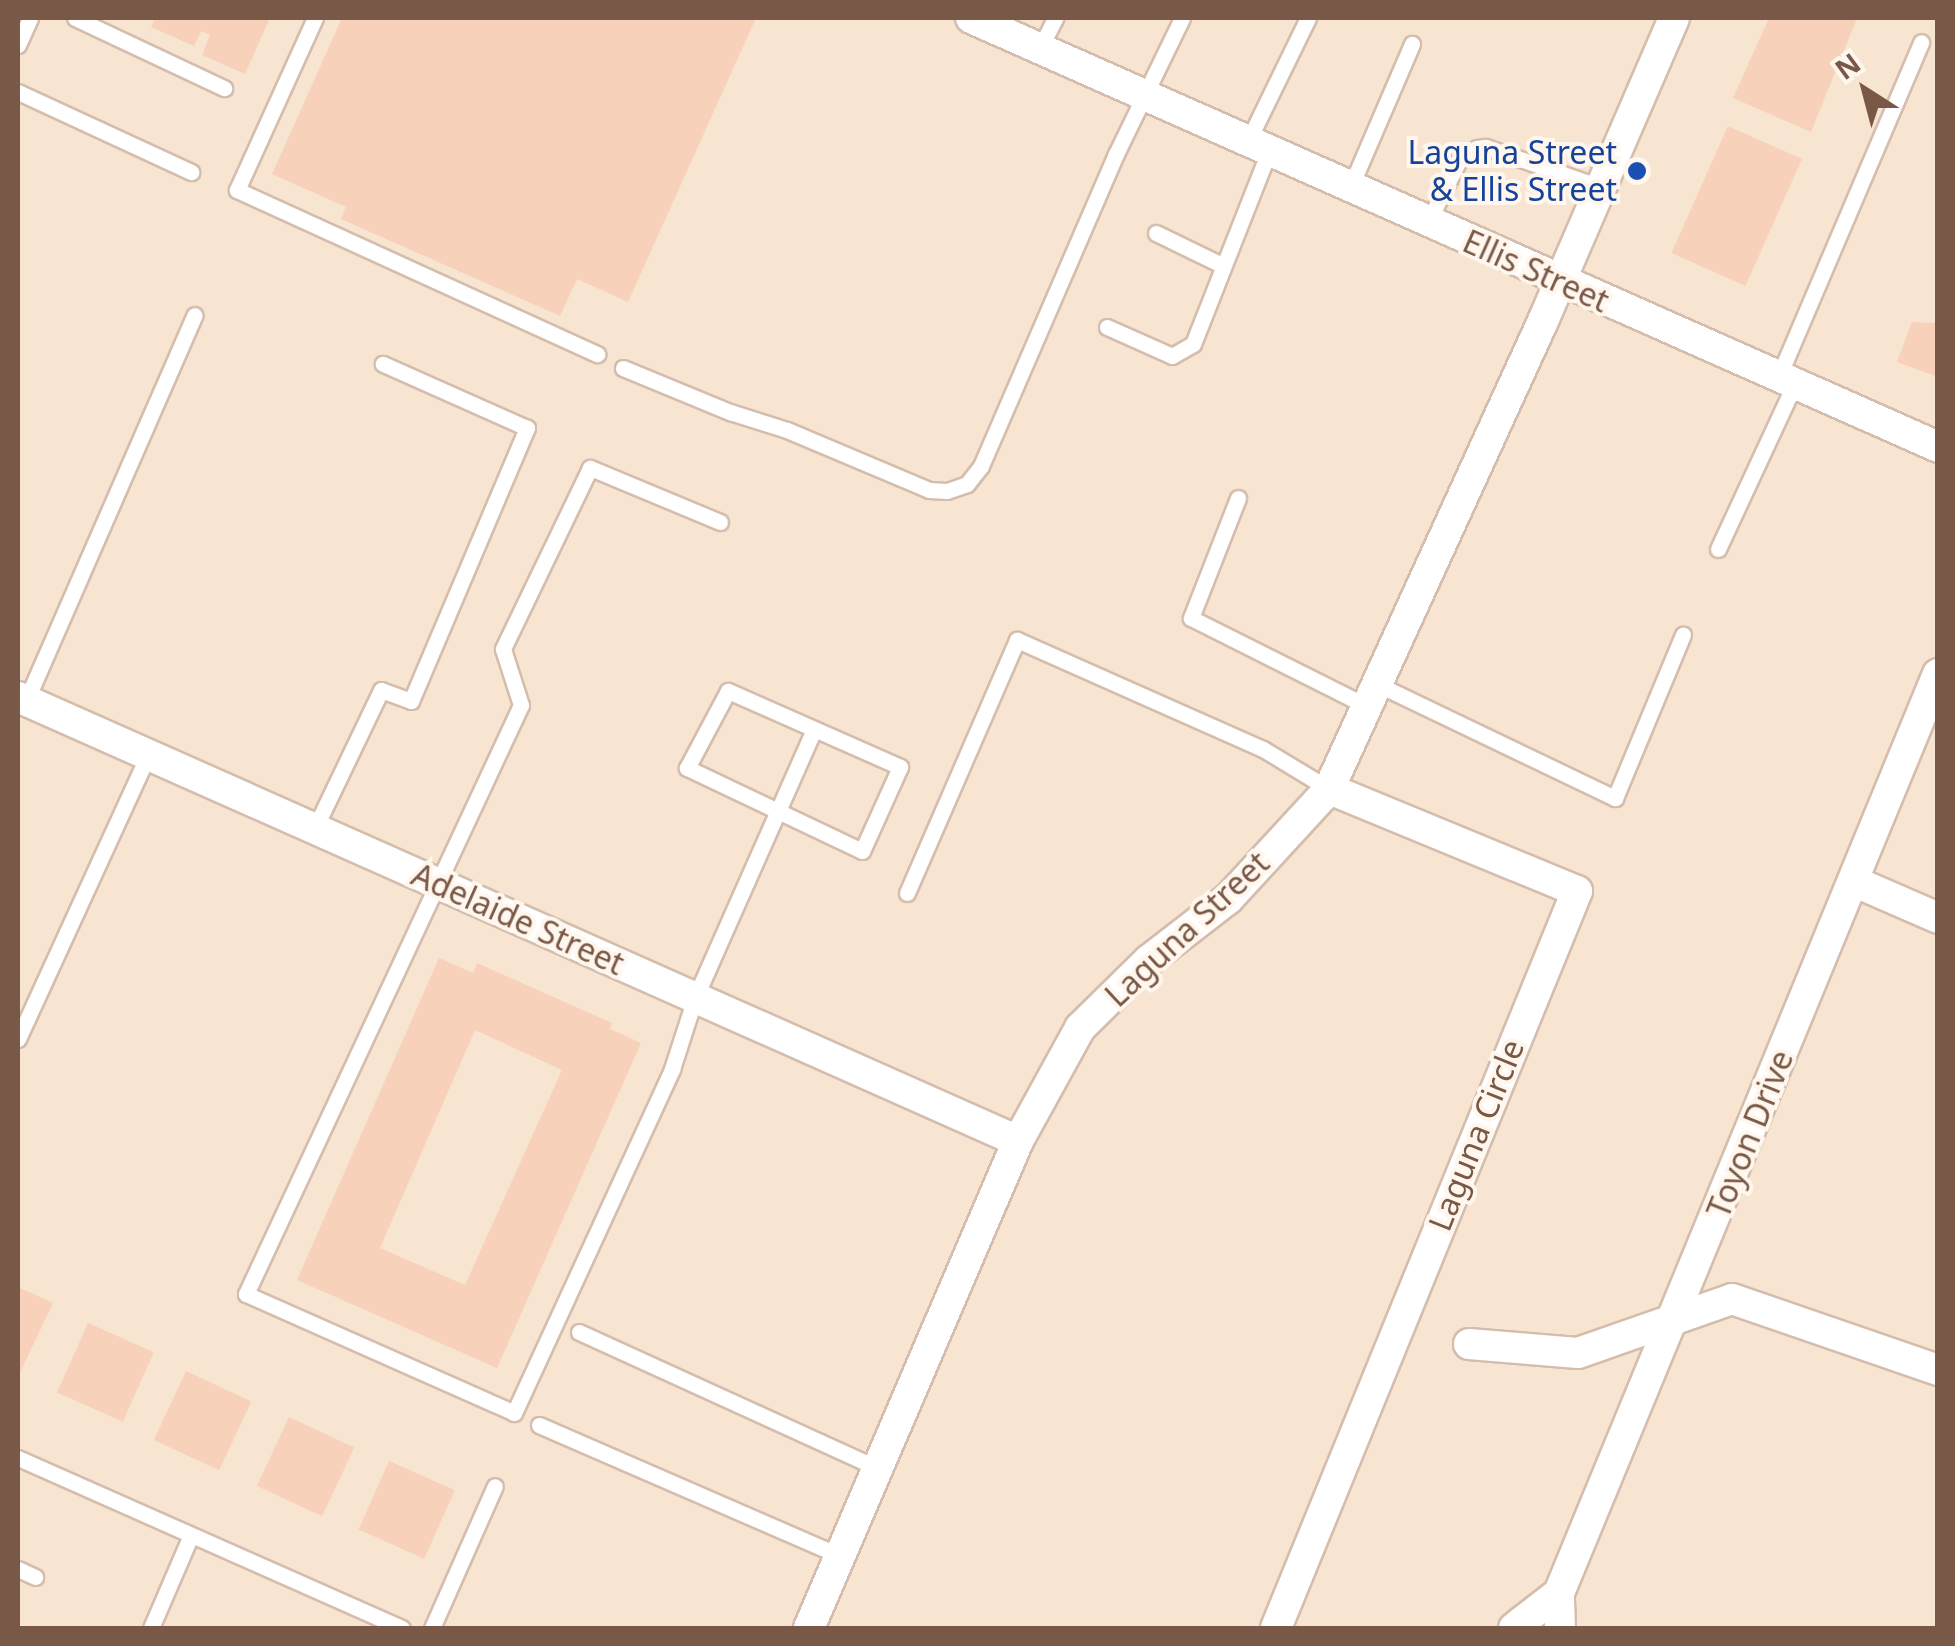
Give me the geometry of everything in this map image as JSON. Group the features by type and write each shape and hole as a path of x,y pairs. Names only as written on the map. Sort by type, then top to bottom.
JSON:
{"street":[{"name":"Ellis Street","path":"971,18 1558,282 1938,447"},
{"name":"Laguna Street","path":"816,1626 1018,1142 1080,1028 1149,960 1228,899 1329,788 1374,696 1674,18"},
{"name":"Toyon Drive","path":"1560,1628 1559,1593 1938,674"},
{"name":"Adelaide Street","path":"22,699 1018,1142"},
{"name":"Laguna Circle","path":"1276,1628 1577,891 1329,788"},
{"path":"1853,881 1938,918"},
{"path":"1469,1344 1578,1353 1732,1299 1938,1370"},
{"name":"Toyon Drive","path":"1514,1628 1559,1593"}],"lane":[{"path":"18,45 30,18"},
{"path":"75,18 224,88"},
{"path":"315,18 237,190 597,354"},
{"path":"1040,48 1056,18"},
{"path":"623,368 929,490 947,491 967,484 981,466 1144,95 1182,18"},
{"path":"1108,327 1172,356 1185,353 1193,344 1258,146 1308,18"},
{"path":"1718,549 1921,42"},
{"path":"1350,188 1412,44"},
{"path":"18,92 192,172"},
{"path":"1428,222 1460,158 1477,148 1486,147 1600,187"},
{"path":"1156,232 1222,265"},
{"path":"22,699 196,314"},
{"path":"315,828 381,690 411,701 527,428 382,364"},
{"path":"720,522 590,468 503,648 521,705 246,1294 514,1413 672,1070 695,998 814,729"},
{"path":"1238,498 1191,618 1616,798 1683,635"},
{"path":"907,893 1017,640 1263,749 1329,788"},
{"path":"728,692 900,766 862,851 778,811 687,768 728,692"},
{"path":"18,1039 148,754"},
{"path":"578,1332 880,1469"},
{"path":"539,1425 842,1557"},
{"path":"18,1458 402,1628"},
{"path":"432,1628 496,1486"},
{"path":"152,1628 191,1535"},
{"path":"18,1570 35,1578"}],"shaded area":[{"path":"18,18 971,18 1007,32 1014,18 1937,18 1937,1628 18,1628"}],"building":[{"path":"155,18 270,18 245,74 202,55 210,35 201,31 194,46 151,27"},
{"path":"342,18 756,18 628,302 577,279 560,316 341,219 346,207 272,174"},
{"path":"1769,18 1857,18 1811,132 1733,98"},
{"path":"1728,126 1802,159 1745,286 1671,253"},
{"path":"1938,317 1938,377 1897,362 1912,322 1934,323"},
{"path":"439,958 473,973 477,963 612,1023 610,1029 641,1043 497,1368 297,1280","holes":["475,1030 562,1070 465,1285 380,1248"]},
{"path":"18,1287 53,1303 18,1377"},
{"path":"88,1323 154,1352 123,1422 57,1392"},
{"path":"186,1371 251,1401 219,1470 154,1440"},
{"path":"289,1417 354,1447 322,1516 257,1486"},
{"path":"389,1461 455,1490 424,1559 358,1530"}],"place":[{"name":"Laguna Street & Ellis Street","path":"1637,171"}]}
